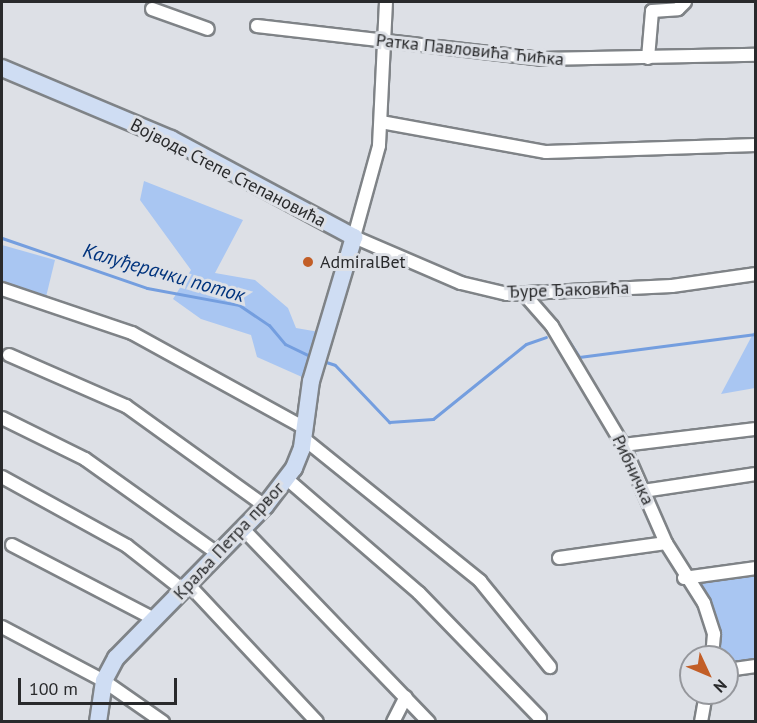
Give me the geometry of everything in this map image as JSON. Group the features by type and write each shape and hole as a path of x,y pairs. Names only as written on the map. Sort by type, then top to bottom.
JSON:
{"street":[{"path":"354,237 375,171 381,122 386,2"},
{"path":"648,58 652,11 678,9 686,2"},
{"path":"152,9 208,29"},
{"name":"Ратка Павловића Ћићка","path":"257,26 541,59 756,55"},
{"name":"Војводе Степе Степановића","path":"2,68 159,134 354,237"},
{"path":"381,122 546,152 756,145"},
{"name":"Ђуре Ђаковића","path":"354,237 483,290 525,295 672,286 756,274"},
{"name":"Краља Петра првог","path":"98,722 104,681 116,658 265,506 287,479 304,433 311,381 354,237"},
{"path":"2,289 122,328 304,433 480,581 550,667"},
{"name":"Рибничка","path":"525,295 552,326 623,445 666,543 684,578 710,619 714,634 713,645"},
{"path":"9,355 126,406 265,506"},
{"path":"2,418 94,465 218,554"},
{"path":"623,445 756,429"},
{"path":"642,491 756,474"},
{"path":"2,477 127,546 186,587 317,722"},
{"path":"287,479 419,593 540,718"},
{"path":"243,529 429,722"},
{"path":"559,558 666,543"},
{"path":"12,545 154,619"},
{"path":"684,578 756,568"},
{"path":"2,627 104,681 163,722"},
{"path":"739,668 756,666"},
{"path":"393,722 406,697"},
{"path":"700,722 704,705"}],"shaded area":[{"path":"144,181 243,220 215,273 255,280 288,308 296,328 325,333 311,381 257,357 251,335 201,319 173,299 191,270 140,200"},
{"path":"2,245 55,260 45,301 2,289"},
{"path":"755,330 755,388 721,394"},
{"path":"755,568 755,661 739,664 739,645 713,645 714,634 684,578"}],"waterway":[{"name":"Калуђерачки поток","path":"2,238 147,288 239,305 269,325 285,344 308,355"},
{"name":"Калуђерачки поток","path":"563,332 579,357 756,334"},
{"name":"Калуђерачки поток","path":"326,362 335,365 389,422 433,419 526,344 546,337"}],"place":[{"name":"AdmiralBet","path":"308,262"}]}
